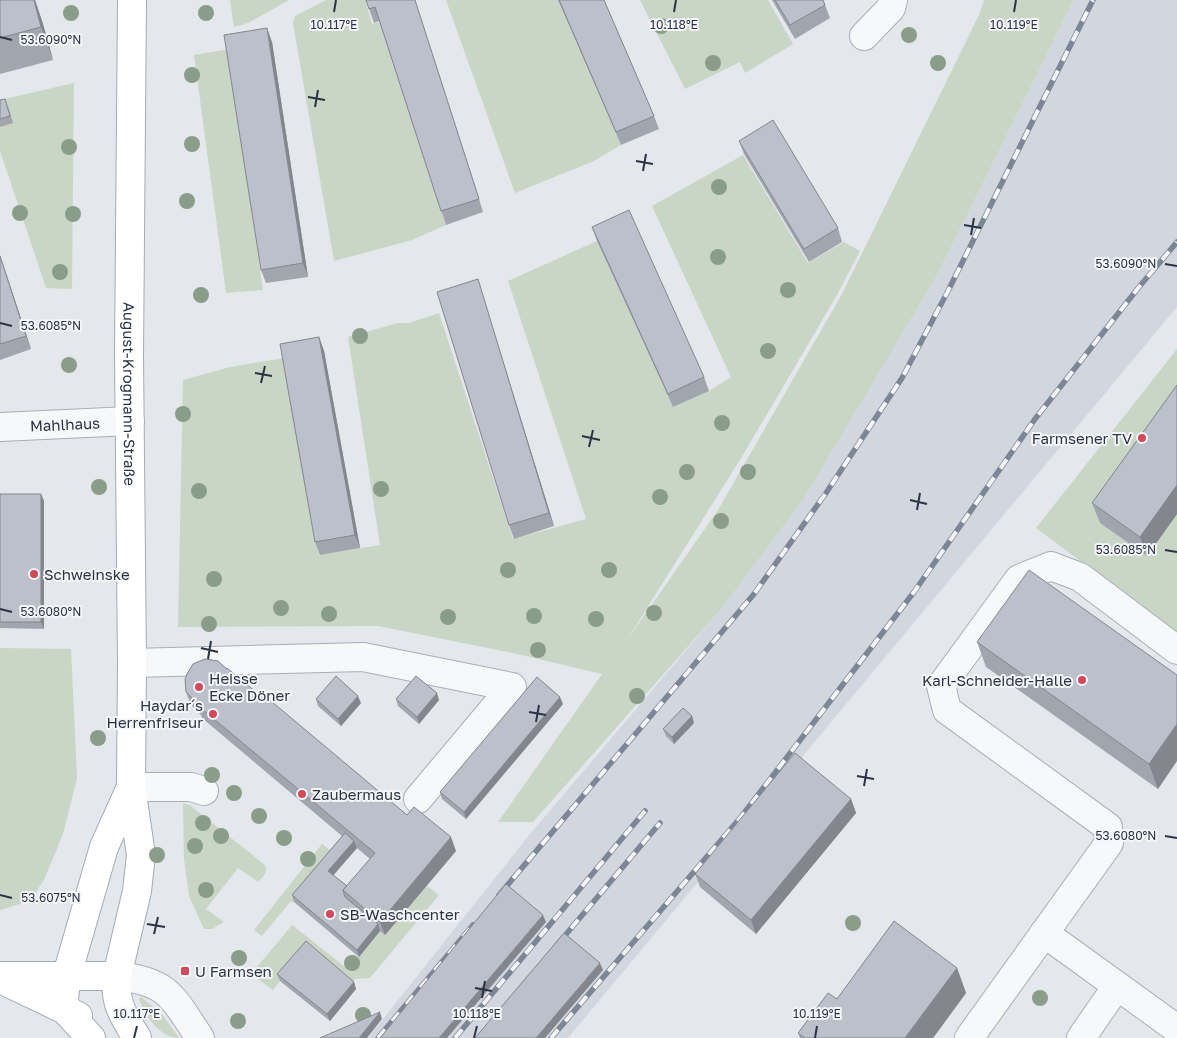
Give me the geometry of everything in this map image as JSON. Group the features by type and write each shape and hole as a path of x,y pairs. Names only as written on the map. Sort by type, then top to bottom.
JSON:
{"main road":[{"name":"August-Krogmann-Straße","path":"132,0 131,788 141,855 137,891 115,988 119,1008 137,1038"},
{"name":"August-Krogmann-Straße","path":"66,1011 64,998 67,975 104,847 131,788"},
{"path":"0,977 117,976"},
{"path":"0,977 124,1038"},
{"path":"66,1011 91,1038"}],"street":[{"path":"864,36 891,8 893,0"},
{"name":"Mahlhaus","path":"0,427 130,421"},
{"path":"968,1038 1109,843 1108,827 947,710 941,686 1019,579 1051,566 1080,577 1177,650"},
{"path":"132,663 363,657 512,687 418,799"},
{"path":"131,788 191,787 204,791"},
{"path":"1044,933 1177,1029"},
{"path":"117,976 140,978 160,986 172,996 200,1038"},
{"path":"1081,1038 1117,986"}],"shaded area":[{"path":"1074,0 1177,0 1177,307 568,1038 368,1038 530,834 722,608 803,500 936,277"}],"green space":[{"path":"230,0 289,0 248,23 234,27"},
{"path":"326,0 376,0 366,3 372,24 379,22 446,225 412,240 334,261 293,23 295,16"},
{"path":"446,0 558,0 621,145 594,161 515,193"},
{"path":"640,0 768,0 793,44 745,73 740,62 685,89"},
{"path":"984,0 1074,0 936,277 803,500 722,608 533,822 498,822 602,674 517,654 378,626 178,627 183,380 230,367 285,358 319,555 380,545 348,337 398,323 409,323 439,313 513,539 586,519 508,281 597,241 673,407 709,391 731,377 652,206 743,155 808,263 844,242 860,251 837,295 743,455 627,640 718,510 842,294 979,15"},
{"path":"229,49 263,290 226,293 194,55"},
{"path":"74,83 72,289 46,288 0,151 0,100"},
{"name":"Farmsener TV","path":"1177,349 1177,633 1036,528"},
{"path":"0,648 71,649 77,778 63,834 44,880 30,901 0,910"},
{"path":"183,803 191,806 265,865 266,868 258,882 238,868 206,909 224,922 212,929 204,929 189,896 184,859"},
{"path":"322,844 335,854 293,903 291,901 262,936 254,930"},
{"path":"427,886 439,895 370,978 355,979 350,984 280,981 273,990 251,974 292,925 349,970 380,931"},
{"path":"141,997 161,1013 179,1038 166,1034 154,1025 142,1006 139,999"}],"building":[{"path":"0,0 34,0 41,27 0,38"},
{"path":"366,0 415,0 479,199 441,211 375,7 369,9"},
{"path":"559,0 604,0 654,116 616,132"},
{"path":"775,0 823,0 825,5 790,25"},
{"path":"267,28 303,263 261,270 224,35"},
{"path":"5,99 10,116 0,119 0,100"},
{"path":"773,120 838,228 804,249 739,141"},
{"path":"629,210 704,377 668,394 592,227"},
{"path":"0,256 26,336 0,344"},
{"path":"478,279 549,513 509,525 437,292"},
{"path":"319,337 355,535 315,542 280,344"},
{"path":"1177,385 1177,485 1140,537 1092,503"},
{"path":"0,494 41,494 41,622 0,622"},
{"name":"Karl-Schneider-Halle","path":"1029,570 1177,675 1177,724 1149,764 977,642"},
{"path":"205,659 218,661 269,703 271,701 407,815 414,807 451,837 380,922 343,890 375,853 197,705 186,692 185,679 187,674 193,664"},
{"path":"336,676 358,696 338,719 316,699"},
{"path":"416,676 437,693 417,717 396,699"},
{"path":"537,677 560,697 464,812 440,792"},
{"path":"683,708 692,716 672,737 663,729"},
{"path":"795,753 851,799 751,920 695,874"},
{"path":"345,833 354,841 328,871 347,886 343,890 345,897 378,924 357,950 292,895"},
{"path":"506,884 543,915 439,1038 380,1038"},
{"path":"894,921 957,968 905,1038 805,1038 798,1033 828,993 837,999"},
{"path":"564,933 600,963 536,1038 475,1038"},
{"path":"306,941 354,982 327,1014 277,974"},
{"path":"380,1012 359,1038 320,1038"}],"railway":[{"path":"499,895 754,594 826,493 902,378 948,291 1093,0"},
{"path":"551,1038 741,817 914,592 1035,419 1177,242"},
{"path":"455,1038 645,811"},
{"path":"557,945 660,823"},
{"path":"378,1038 473,925"}],"place":[{"name":"Farmsener TV","path":"1142,438"},
{"name":"Schweinske","path":"34,574"},
{"name":"Karl-Schneider-Halle","path":"1082,680"},
{"name":"Heisse Ecke Döner","path":"199,687"},
{"name":"Haydar´s Herrenfriseur","path":"213,714"},
{"name":"Zaubermaus","path":"302,794"},
{"name":"SB-Waschcenter","path":"330,914"},
{"name":"U Farmsen","path":"185,971"}]}
